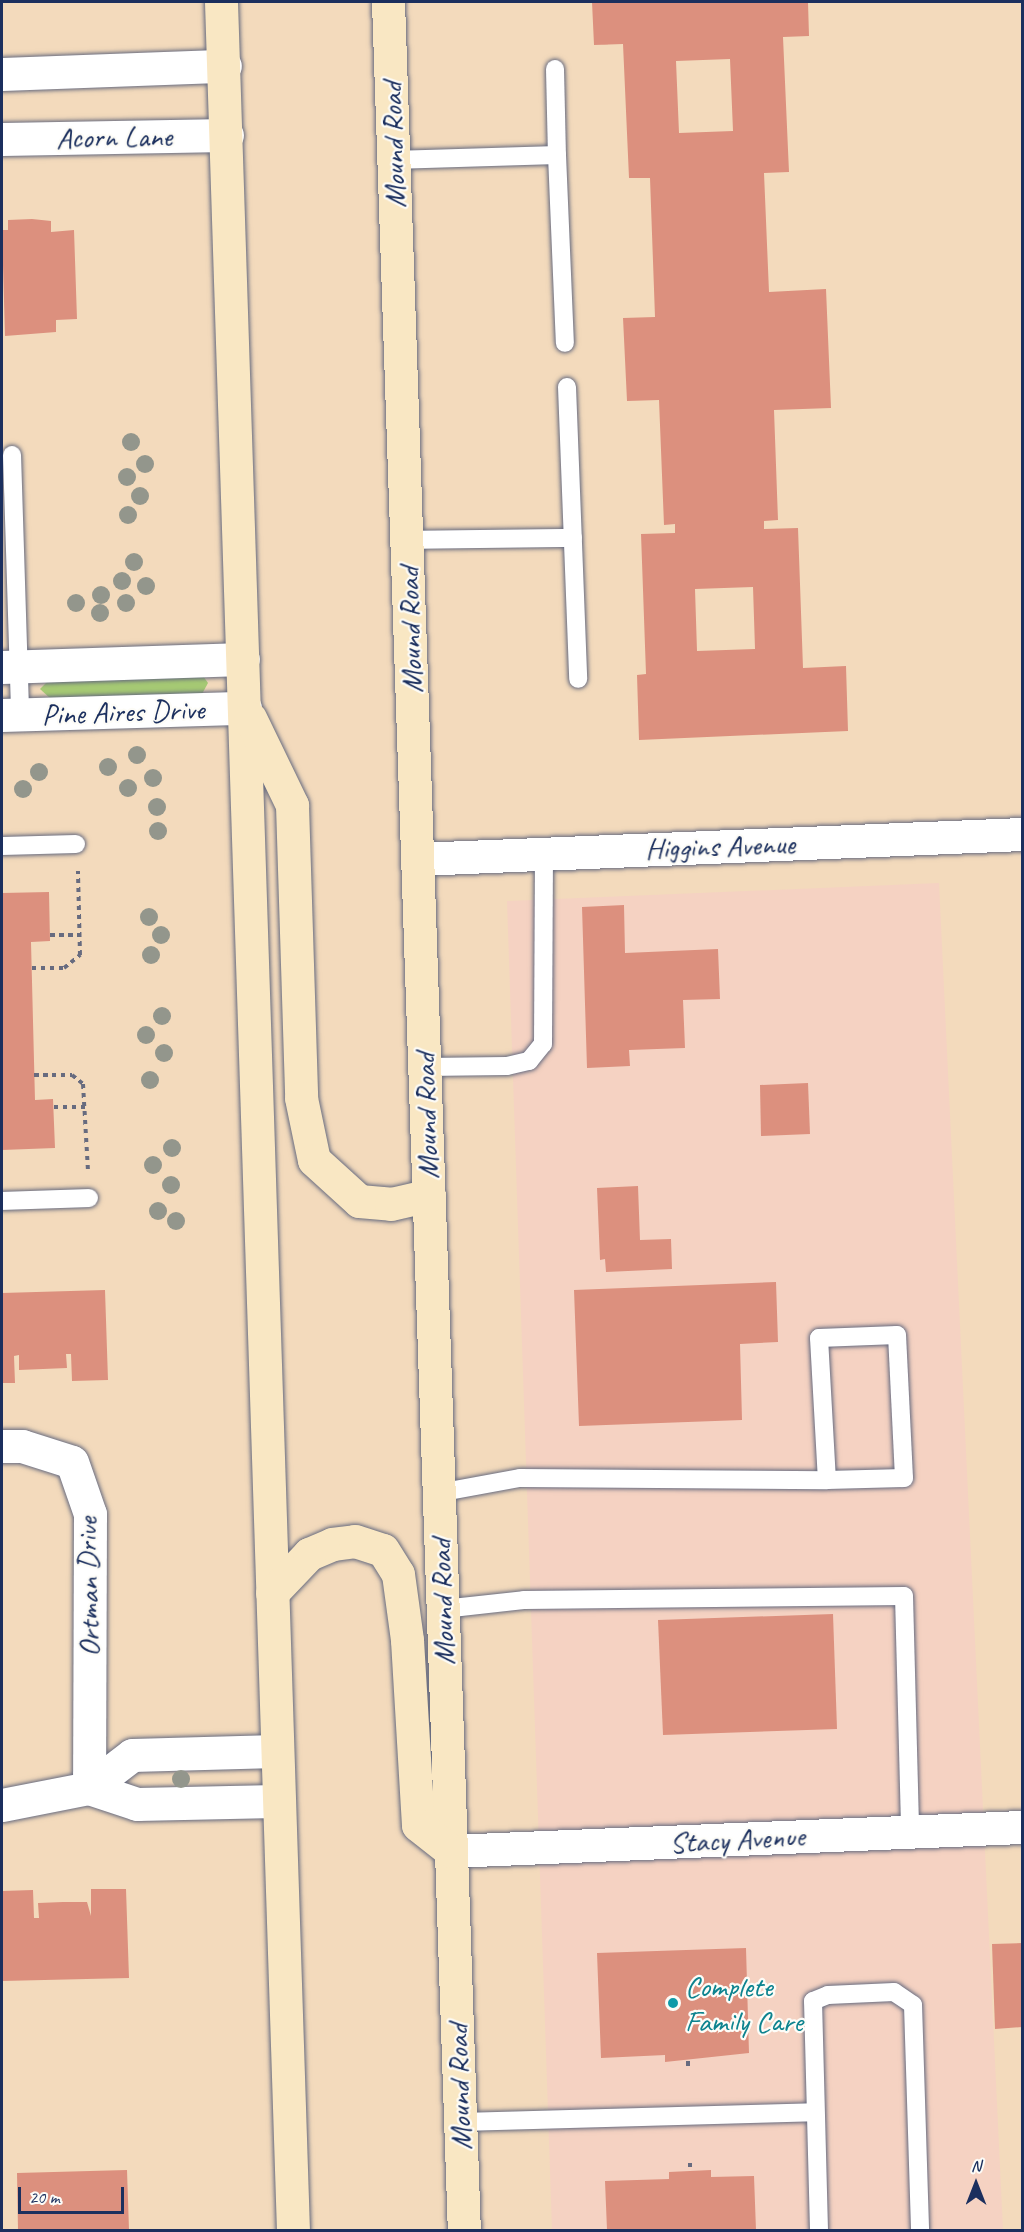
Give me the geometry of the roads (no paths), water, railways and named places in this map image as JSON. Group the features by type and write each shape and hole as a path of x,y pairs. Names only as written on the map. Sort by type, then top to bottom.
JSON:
{"main road":[{"path":"221,2 225,66 245,708 272,1593 276,1801 293,2230"},
{"name":"Mound Road","path":"388,2 464,2230"},
{"path":"245,708 292,804 301,1098 314,1160 359,1201 391,1204 429,1195"},
{"path":"272,1593 309,1554 332,1544 355,1541 383,1550 398,1574 408,1640 418,1825 451,1851"}],"street":[{"path":"2,74 225,66"},
{"name":"Acorn Lane","path":"2,139 227,135"},
{"name":"Pine Aires Drive","path":"10,666 243,659"},
{"name":"Pine Aires Drive","path":"11,715 245,708"},
{"name":"Higgins Avenue","path":"418,859 1023,834"},
{"name":"Ortman Drive","path":"2,1446 22,1446 72,1462 90,1514 89,1788"},
{"path":"2,1805 89,1788 132,1755 276,1751"},
{"path":"89,1788 137,1804 276,1801"},
{"name":"Stacy Avenue","path":"451,1851 1023,1827"}],"lane":[{"path":"555,69 565,343"},
{"path":"393,160 557,155"},
{"path":"567,387 579,679"},
{"path":"11,715 12,455"},
{"path":"407,540 573,538"},
{"path":"2,846 76,844"},
{"path":"425,1067 507,1066 528,1061 543,1044 544,854"},
{"path":"2,1201 89,1198"},
{"path":"438,1493 520,1478 827,1480 904,1478 897,1335 819,1338 827,1480"},
{"path":"442,1609 524,1600 904,1596 910,1832"},
{"path":"819,2230 814,2112 813,2001 828,1995 894,1992 910,1998 920,2230"},
{"path":"460,2122 814,2112"}],"place":[{"name":"Complete Family Care","path":"673,2003"}]}
